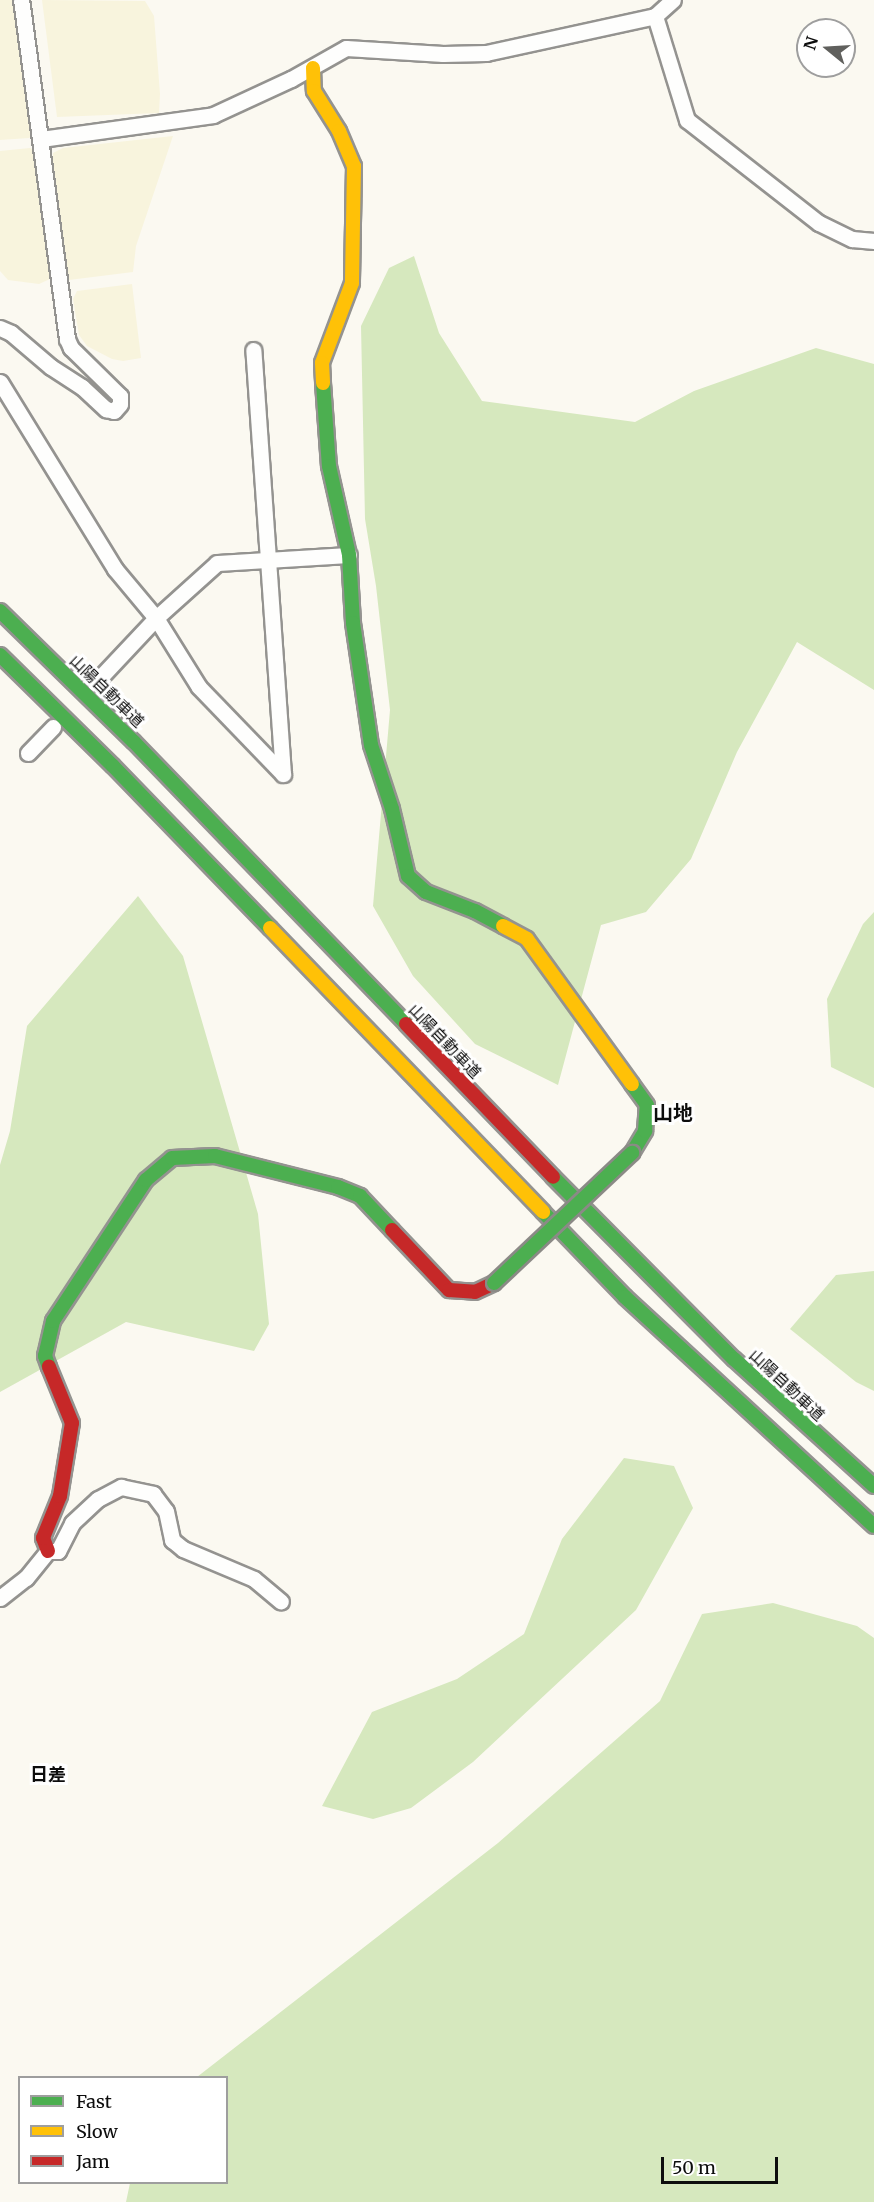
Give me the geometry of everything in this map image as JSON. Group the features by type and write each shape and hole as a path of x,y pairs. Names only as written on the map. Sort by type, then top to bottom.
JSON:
{"main road":[{"path":"48,1551 43,1538 60,1496 72,1423 45,1356 50,1330 53,1321 146,1180 172,1158 215,1156 338,1187 360,1196 450,1290 475,1292 495,1283 632,1153 645,1131 647,1105 527,939 475,911 426,892 408,876 392,808 372,745 352,623 349,555 329,466 322,363 352,283 354,166 339,131 314,91 313,68"},
{"name":"山陽自動車道","path":"0,611 134,742 648,1275 742,1367 874,1486"},
{"path":"0,656 114,766 625,1297 874,1526"}],"street":[{"path":"0,328 11,333 51,367 82,387 106,409 114,411 120,404 120,396 71,348 67,339 21,0"},
{"path":"41,139 213,115 313,68 346,48 443,54 486,53 656,16 673,0"},
{"path":"656,16 687,120 819,224 852,239 874,241"},
{"path":"0,382 115,568 156,618 199,687 283,774 253,350"},
{"path":"95,682 156,618 218,563 349,555"},
{"path":"28,753 53,727"},
{"path":"0,1599 26,1578 48,1551 58,1551 72,1523 98,1499 121,1487 153,1494 166,1511 172,1540 183,1549 254,1579 281,1602"}],"shaded area":[{"path":"0,0 16,0 34,134 29,138 0,140"},
{"path":"42,0 145,1 154,16 160,94 159,113 57,117"},
{"path":"173,136 136,246 133,272 69,280 52,165 53,153 63,148"},
{"path":"30,148 34,150 50,279 39,284 8,280 0,271 0,151"},
{"path":"132,284 141,358 123,361 112,359 87,346 79,335 73,299 77,291"}],"green space":[{"path":"414,256 439,333 482,401 635,422 694,391 816,348 874,364 874,690 797,642 737,752 691,859 646,912 601,925 558,1085 475,1044 413,976 373,906 390,710 376,586 365,519 361,326 389,268"},
{"path":"138,896 183,956 258,1214 269,1324 254,1351 126,1322 0,1392 0,1165 10,1131 27,1026"},
{"path":"874,912 874,1088 831,1067 827,999 863,924"},
{"path":"874,1271 874,1391 856,1382 790,1329 836,1275"},
{"path":"624,1458 674,1466 693,1508 636,1610 473,1762 411,1808 373,1819 322,1806 372,1712 457,1679 524,1634 562,1539"},
{"path":"773,1603 857,1626 874,1638 874,2202 126,2202 130,2184 228,2184 228,2076 198,2076 498,1843 660,1701 702,1614"}],"traffic: fast":[{"path":"323,383 329,466 349,555 353,623 371,745 392,809 408,876 426,892 475,911 503,926"},
{"path":"0,611 134,742 406,1024"},
{"path":"0,655 113,766 270,928"},
{"path":"632,1084 647,1105 645,1131 632,1153"},
{"path":"494,1283 632,1153"},
{"path":"49,1367 45,1356 53,1321 146,1180 172,1158 215,1156 338,1187 360,1196 392,1230"},
{"path":"553,1177 734,1359 874,1486"},
{"path":"543,1212 625,1297 874,1526"}],"traffic: slow":[{"path":"313,68 314,91 339,131 354,166 352,283 322,363 323,383"},
{"path":"503,926 527,939 632,1084"},
{"path":"270,928 543,1212"}],"traffic: jam":[{"path":"406,1024 553,1177"},
{"path":"392,1230 449,1290 475,1292 494,1283"},
{"path":"48,1551 43,1538 60,1496 72,1423 49,1367"}],"district":[{"name":"山地","path":"673,1112"},
{"name":"日差","path":"48,1775"}]}
